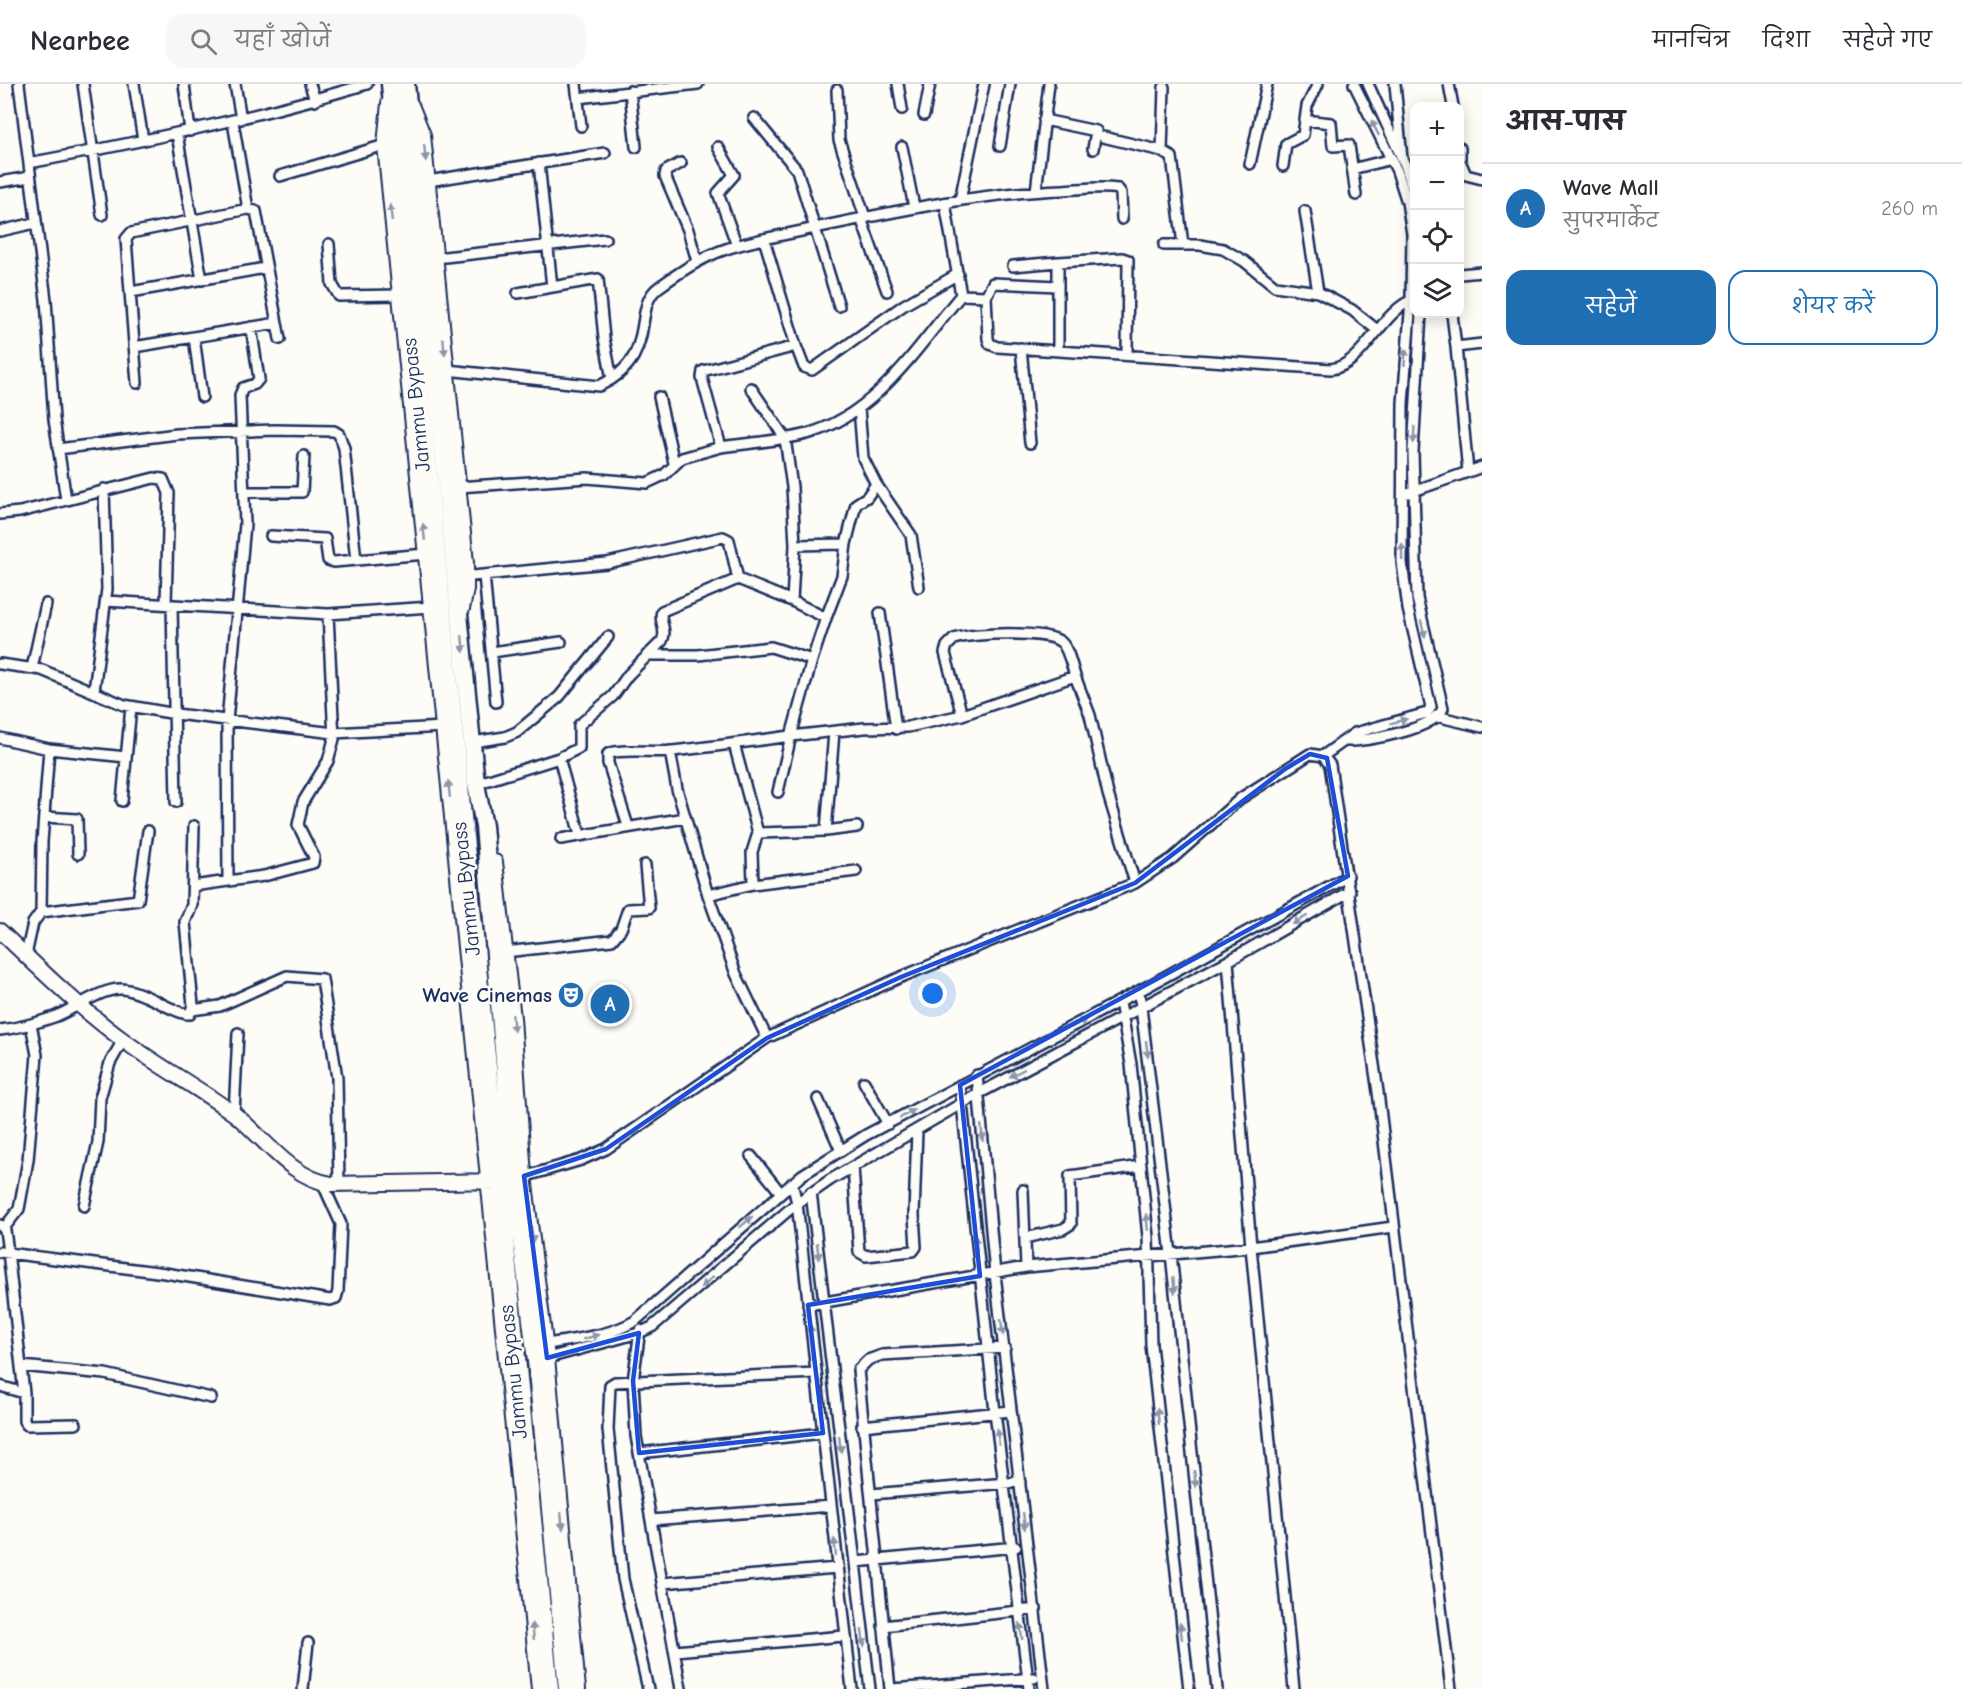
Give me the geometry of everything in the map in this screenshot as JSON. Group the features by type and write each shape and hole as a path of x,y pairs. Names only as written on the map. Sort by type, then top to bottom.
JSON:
{"highway":[{"name":"Jammu Bypass","path":"398,90 461,577 460,616 476,784 484,826 507,1180 541,1353 567,1689"},
{"name":"Jammu Bypass","path":"398,90 507,1180 550,1689"}],"street":[{"path":"19,84 46,300 52,393 66,500"},
{"path":"83,84 102,215"},
{"path":"134,84 143,140"},
{"path":"184,84 190,131"},
{"path":"235,84 237,121 248,209"},
{"path":"310,84 315,100"},
{"path":"29,163 237,121 367,84"},
{"path":"576,84 581,126"},
{"path":"578,98 698,84"},
{"path":"898,84 902,109"},
{"path":"924,115 930,84"},
{"path":"960,200 984,84"},
{"path":"1000,146 1010,84"},
{"path":"1035,191 1049,84"},
{"path":"1250,164 1267,84"},
{"path":"1283,166 1286,144 1303,135 1308,102 1318,84"},
{"path":"1354,84 1392,159 1405,166"},
{"path":"1368,84 1410,182"},
{"path":"1395,84 1412,234 1412,264"},
{"path":"1449,84 1452,102"},
{"path":"1162,151 1164,87"},
{"path":"398,90 386,113 384,145 443,727 507,1180"},
{"path":"398,90 423,135 458,487 461,577 607,563 723,537 729,540 738,579"},
{"path":"837,90 839,140 887,291"},
{"path":"630,91 636,147"},
{"path":"754,118 796,171 839,306"},
{"path":"1044,120 1096,131 1093,149"},
{"path":"1305,120 1331,123 1332,145 1349,145 1356,195"},
{"path":"177,134 202,280"},
{"path":"1103,137 1170,154 1173,161 1183,245"},
{"path":"280,176 384,145"},
{"path":"718,147 734,175 718,193 737,246"},
{"path":"902,147 914,207"},
{"path":"428,181 605,153"},
{"path":"1352,169 1392,159"},
{"path":"539,163 552,286"},
{"path":"681,163 666,171 665,178 688,230 697,261"},
{"path":"1464,171 1466,176 1482,179"},
{"path":"0,182 30,177"},
{"path":"447,370 593,388 612,379 626,368 636,354 650,296 697,261 764,239 914,207 1035,191 1118,189 1121,193 1122,219"},
{"path":"458,487 587,478 647,483 664,475 674,463 687,456 720,447 785,438 814,431 859,408 878,393 961,295 945,203"},
{"path":"137,383 128,235 192,223 248,209 257,214 265,268 280,339"},
{"path":"1305,211 1318,292"},
{"path":"0,231 35,223"},
{"path":"436,258 604,239"},
{"path":"764,239 796,346 804,367 812,370 904,305 958,274"},
{"path":"329,244 332,284 339,296 400,294"},
{"path":"1164,245 1200,244 1223,249 1244,261 1275,286 1318,292 1352,310 1377,330"},
{"path":"1013,266 1122,258 1128,260 1127,355"},
{"path":"1058,262 1058,350"},
{"path":"131,292 265,268"},
{"path":"1464,274 1482,272"},
{"path":"518,292 597,279 604,338 612,379"},
{"path":"1058,286 993,283 987,296 990,344 997,347 1331,369 1349,362 1393,311 1410,302"},
{"path":"961,295 987,296"},
{"path":"1411,318 1404,379 1405,588 1431,703 1429,711"},
{"path":"1345,741 1361,742 1427,723 1439,717 1443,702 1417,598 1413,491 1421,318"},
{"path":"1452,318 1468,472"},
{"path":"134,347 277,323"},
{"path":"228,881 227,721 243,564 245,492 240,392 259,379 252,327"},
{"path":"194,337 202,397"},
{"path":"1456,347 1482,344"},
{"path":"720,447 702,378 703,371 796,346"},
{"path":"1021,348 1030,443"},
{"path":"1404,379 1418,378"},
{"path":"751,388 785,438 792,487 795,545 792,601"},
{"path":"659,397 674,463"},
{"path":"859,408 863,458 876,484 911,535 919,587"},
{"path":"58,449 177,434 327,429 339,434 344,448 356,560"},
{"path":"245,492 302,492 304,456"},
{"path":"1403,494 1482,467"},
{"path":"0,514 20,512 154,478 166,482 169,528 169,604 176,714 176,802"},
{"path":"778,792 812,660 842,576 846,544 856,504 867,497 876,484"},
{"path":"94,691 106,601 104,489"},
{"path":"271,536 325,539 330,562 426,554"},
{"path":"795,545 846,544"},
{"path":"484,575 496,702"},
{"path":"476,784 559,758 579,748 581,744 579,724 613,696 664,638 662,611 738,579 826,618"},
{"path":"106,601 328,614 431,607"},
{"path":"32,668 46,604"},
{"path":"880,613 896,729"},
{"path":"193,886 275,874 313,863 314,858 298,825 303,802 332,750 334,733 328,614"},
{"path":"962,715 945,653 947,646 954,639 1004,633 1052,638 1063,644 1090,715 1108,794 1135,883"},
{"path":"473,742 505,737 517,732 559,697 608,637"},
{"path":"492,652 561,642"},
{"path":"647,655 698,655 771,647 812,660"},
{"path":"0,664 32,668 131,707 176,714 334,733 443,727"},
{"path":"628,826 607,756 616,751 670,752 864,728 896,729 962,715 1075,676"},
{"path":"122,801 131,707"},
{"path":"0,931 78,1004 123,1040 234,1114 304,1176 322,1182 339,1184 507,1180 580,1160 606,1149 767,1038 901,977 1135,883 1173,858 1241,798 1310,754 1323,756 1354,733 1429,711 1439,717 1482,727"},
{"path":"826,831 834,732"},
{"path":"0,738 49,749 126,757"},
{"path":"734,744 758,833 752,852 753,884"},
{"path":"26,955 33,924 41,912 49,749"},
{"path":"670,752 685,818 708,895 736,974 767,1038"},
{"path":"1323,756 1330,765 1378,1092 1451,1689"},
{"path":"559,758 580,835"},
{"path":"44,817 77,819 78,854"},
{"path":"561,839 685,818"},
{"path":"192,1010 185,922 191,910 194,826"},
{"path":"484,826 493,852 505,952 507,1180 539,1689"},
{"path":"758,833 826,831 857,827"},
{"path":"41,912 138,900 148,831"},
{"path":"505,952 612,940 621,929 628,909 649,908 645,865"},
{"path":"708,895 753,884 856,871"},
{"path":"541,1353 619,1329 642,1316 780,1192 841,1151 960,1084 1120,1002 1348,876"},
{"path":"541,1353 639,1333 669,1315 812,1192 978,1094 1228,961 1350,891"},
{"path":"1228,961 1251,1248 1294,1689"},
{"path":"0,1030 53,1017 78,1004 122,989 153,998 181,1014 190,1014 192,1010 220,1006 287,976 322,979 337,1078 339,1184"},
{"path":"1139,991 1171,1254 1217,1689"},
{"path":"1120,1002 1131,1064 1148,1237 1151,1345 1189,1689"},
{"path":"31,1024 37,1055 28,1160 19,1209 2,1226 4,1252 21,1366 24,1421 27,1425 76,1424"},
{"path":"234,1114 238,1033"},
{"path":"84,1206 98,1142 100,1098 110,1063 123,1040"},
{"path":"977,1075 995,1274 1044,1689"},
{"path":"864,1082 888,1124"},
{"path":"960,1084 995,1412 1018,1611 1029,1684"},
{"path":"818,1099 841,1151"},
{"path":"853,1167 859,1252 866,1256 913,1251 916,1247 914,1194 917,1130"},
{"path":"751,1156 780,1192"},
{"path":"1025,1238 1063,1229 1071,1224 1070,1176 1141,1166"},
{"path":"4,1252 165,1273 330,1300 336,1298 338,1291 342,1233 338,1213 322,1182"},
{"path":"792,1183 797,1203 844,1636 852,1689"},
{"path":"1023,1190 1026,1267"},
{"path":"812,1192 870,1689"},
{"path":"808,1305 1026,1267 1251,1248 1393,1227"},
{"path":"642,1316 633,1381 639,1453 681,1689"},
{"path":"1005,1348 906,1352 882,1355 861,1365 857,1377 883,1626 891,1689 1029,1684 1043,1678"},
{"path":"541,1353 578,1689"},
{"path":"21,1366 105,1374 211,1398"},
{"path":"648,1689 623,1579 608,1429 610,1385 615,1382 816,1372"},
{"path":"0,1386 24,1393"},
{"path":"862,1426 1011,1411"},
{"path":"639,1453 823,1433"},
{"path":"871,1494 1020,1482"},
{"path":"651,1520 831,1506"},
{"path":"855,1562 1027,1546"},
{"path":"662,1583 837,1568"},
{"path":"883,1626 1036,1609"},
{"path":"675,1651 844,1636"},
{"path":"303,1689 308,1643"}],"highlighted area":[{"path":"1310,754 1327,758 1348,876 960,1085 980,1276 808,1305 823,1433 639,1453 633,1381 639,1333 547,1358 524,1176 606,1149 767,1038 901,977 1135,883 1285,769"}],"place":[{"name":"Wave Cinemas","path":"571,995"},
{"name":"Wave Mall","path":"610,1004"}]}
